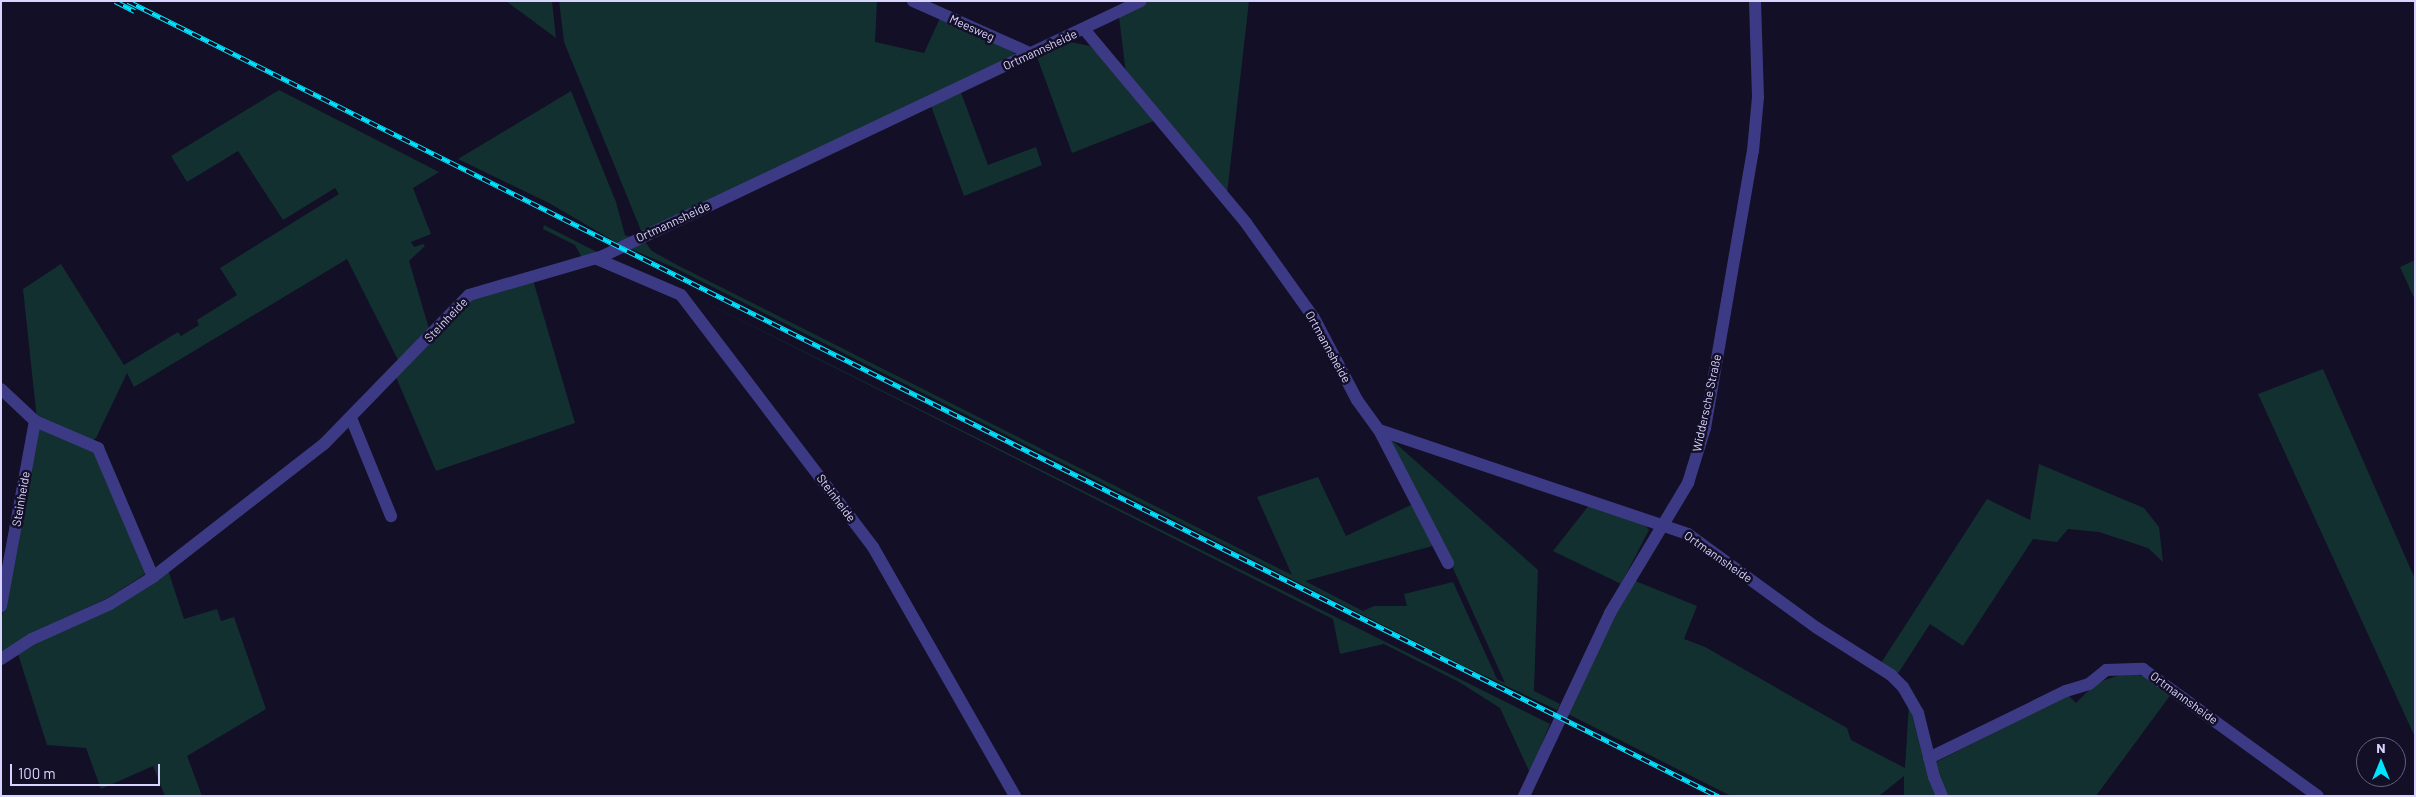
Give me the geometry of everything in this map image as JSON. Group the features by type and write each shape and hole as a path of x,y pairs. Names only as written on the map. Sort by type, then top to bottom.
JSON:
{"street":[{"name":"Meesweg","path":"912,1 1032,54"},
{"path":"1084,30 1140,1"},
{"name":"Widdersche Straße","path":"1524,796 1610,613 1653,538 1665,525 1688,483 1705,428 1738,245 1758,97 1755,1"},
{"name":"Ortmannsheide","path":"625,245 1084,30 1246,223 1314,318 1357,400 1379,430 1448,563"},
{"name":"Steinheide","path":"1,659 32,639 110,604 153,577 324,444 469,295 596,259 625,245"},
{"name":"Steinheide","path":"596,259 681,295 873,547 1015,796"},
{"path":"1,390 35,421 98,448 153,577"},
{"path":"351,418 391,516"},
{"name":"Steinheide","path":"1,606 35,421"},
{"name":"Ortmannsheide","path":"1379,430 1688,534 1817,628 1891,675 1914,702 1929,758 1942,796"},
{"name":"Ortmannsheide","path":"1929,758 2066,691 2089,684 2106,670 2143,669 2318,796"}],"green space":[{"path":"506,1 552,1 556,38"},
{"path":"559,1 877,1 875,42 924,53 941,16 1015,53 1013,58 642,233 564,42"},
{"path":"1147,1 1249,1 1227,194 1126,74 1119,17"},
{"path":"1070,42 1090,46 1100,55 1156,120 1072,153 1037,57"},
{"path":"279,90 439,172 413,188 431,234 411,242 414,247 423,244 425,246 409,261 430,332 400,364 347,259 134,387 127,373 96,438 90,442 37,420 23,289 61,264 124,365 178,332 181,336 199,325 197,320 237,295 220,268 339,194 335,188 283,220 238,151 187,182 171,156"},
{"path":"960,90 988,165 1036,147 1042,165 964,196 930,103"},
{"path":"571,91 616,202 625,235 632,238 619,244 549,203 458,159"},
{"path":"544,225 599,253 582,258 575,245 543,229"},
{"path":"645,242 652,251 677,265 1292,575 1257,497 1318,477 1346,536 1415,503 1436,545 1305,581 1363,611 1374,606 1407,606 1404,594 1453,582 1497,679 1505,683 1442,544 1384,433 1538,570 1534,691 1560,704 1557,710 1466,667 675,268 628,248"},
{"path":"2415,260 2415,300 2400,267"},
{"path":"533,280 575,423 436,471 396,377 471,298"},
{"path":"669,284 1550,724 1530,773 1500,708 1459,682 1384,644 1340,654 1333,619"},
{"path":"2323,369 2415,579 2415,737 2258,394"},
{"path":"36,424 94,450 145,574 108,598 30,634 1,654 1,622"},
{"path":"2039,464 2144,508 2159,527 2163,562 2148,548 2099,532 2068,529 2057,542 2033,539 1963,646 1930,624 1897,675 1881,663 1987,499 2030,520"},
{"path":"1590,504 1643,522 1649,530 1621,584 1553,551"},
{"path":"168,570 184,619 217,609 221,621 234,617 266,709 187,756 202,796 165,796 153,766 101,789 86,748 47,745 18,654"},
{"path":"1633,580 1697,606 1684,639 1705,647 1847,728 1851,740 1905,768 1909,703 1927,773 1937,796 1904,796 1904,776 1879,796 1731,796 1568,714 1579,683"},
{"path":"2126,673 2149,677 2172,693 2096,796 1948,796 1934,763 2068,695 2076,703 2096,683"}],"railway":[{"path":"115,1 135,11"},
{"path":"128,1 1718,796"}]}
